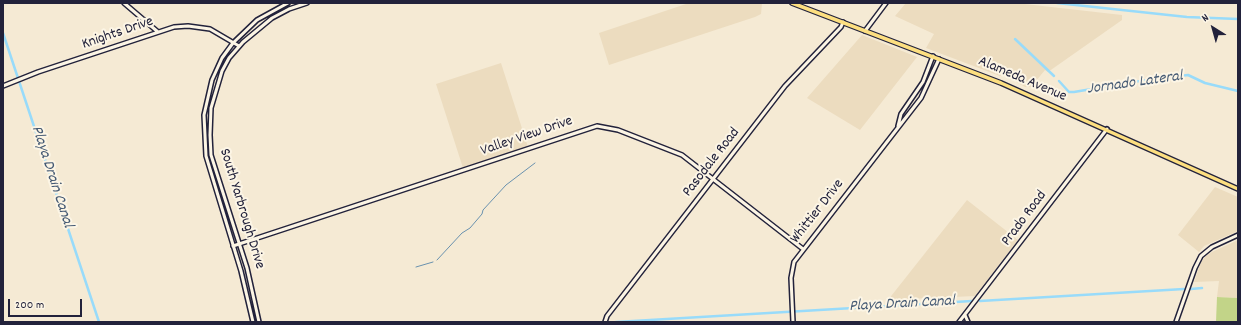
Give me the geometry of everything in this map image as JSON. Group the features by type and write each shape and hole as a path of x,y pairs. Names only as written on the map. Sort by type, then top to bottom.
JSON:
{"main road":[{"name":"Alameda Avenue","path":"792,3 1001,83 1107,129 1238,189"}],"street":[{"path":"124,3 158,32"},
{"name":"South Yarbrough Drive","path":"253,322 250,303 208,168 203,132 204,109 209,88 218,65 233,43 257,20 288,3"},
{"name":"South Yarbrough Drive","path":"259,322 250,281 214,164 210,135 211,108 218,83 226,64 239,46 266,22 289,9 307,3"},
{"path":"865,31 886,3"},
{"name":"Pasodale Road","path":"606,321 785,86 841,27 843,22"},
{"name":"Knights Drive","path":"3,86 21,78 174,27 200,27 210,29 239,46"},
{"name":"Whittier Drive","path":"897,128 901,114 923,82 933,56"},
{"name":"Whittier Drive","path":"793,322 792,272 794,262 921,98 939,59"},
{"name":"Valley View Drive","path":"233,246 595,126 611,128 674,151 713,179 803,249"},
{"name":"Prado Road","path":"959,322 1107,129"},
{"path":"1176,322 1196,264 1204,253 1212,247 1238,235"},
{"path":"965,314 968,322"}],"shaded area":[{"path":"689,3 762,3 761,14 755,17 609,65 599,33"},
{"path":"906,3 1016,3 1122,15 1122,20 1048,72 1045,70 1031,87 1025,87 1003,74 1000,76 926,48 934,34 895,16"},
{"path":"862,35 917,57 860,130 807,98"},
{"path":"501,63 528,147 463,168 436,84"},
{"path":"1215,187 1238,197 1238,231 1204,246 1199,252 1178,235"},
{"path":"967,200 1018,240 975,296 888,300"},
{"path":"1238,240 1238,298 1217,297 1219,281 1194,282 1201,262 1206,256"}],"green space":[{"path":"1217,297 1238,298 1238,322 1216,322"}],"waterway":[{"path":"1057,3 1187,17 1238,19"},
{"name":"Playa Drain Canal","path":"3,33 99,322"},
{"name":"Jornado Lateral","path":"1015,39 1054,76"},
{"name":"Jornado Lateral","path":"1059,81 1069,92 1074,92 1188,75 1205,83 1238,91"},
{"path":"437,260 462,233 470,228 482,214 483,210 506,185 535,163"},
{"path":"416,267 433,262"},
{"name":"Playa Drain Canal","path":"1191,289 1202,288"},
{"name":"Playa Drain Canal","path":"980,301 1184,289"},
{"name":"Playa Drain Canal","path":"616,322 972,301"}]}
